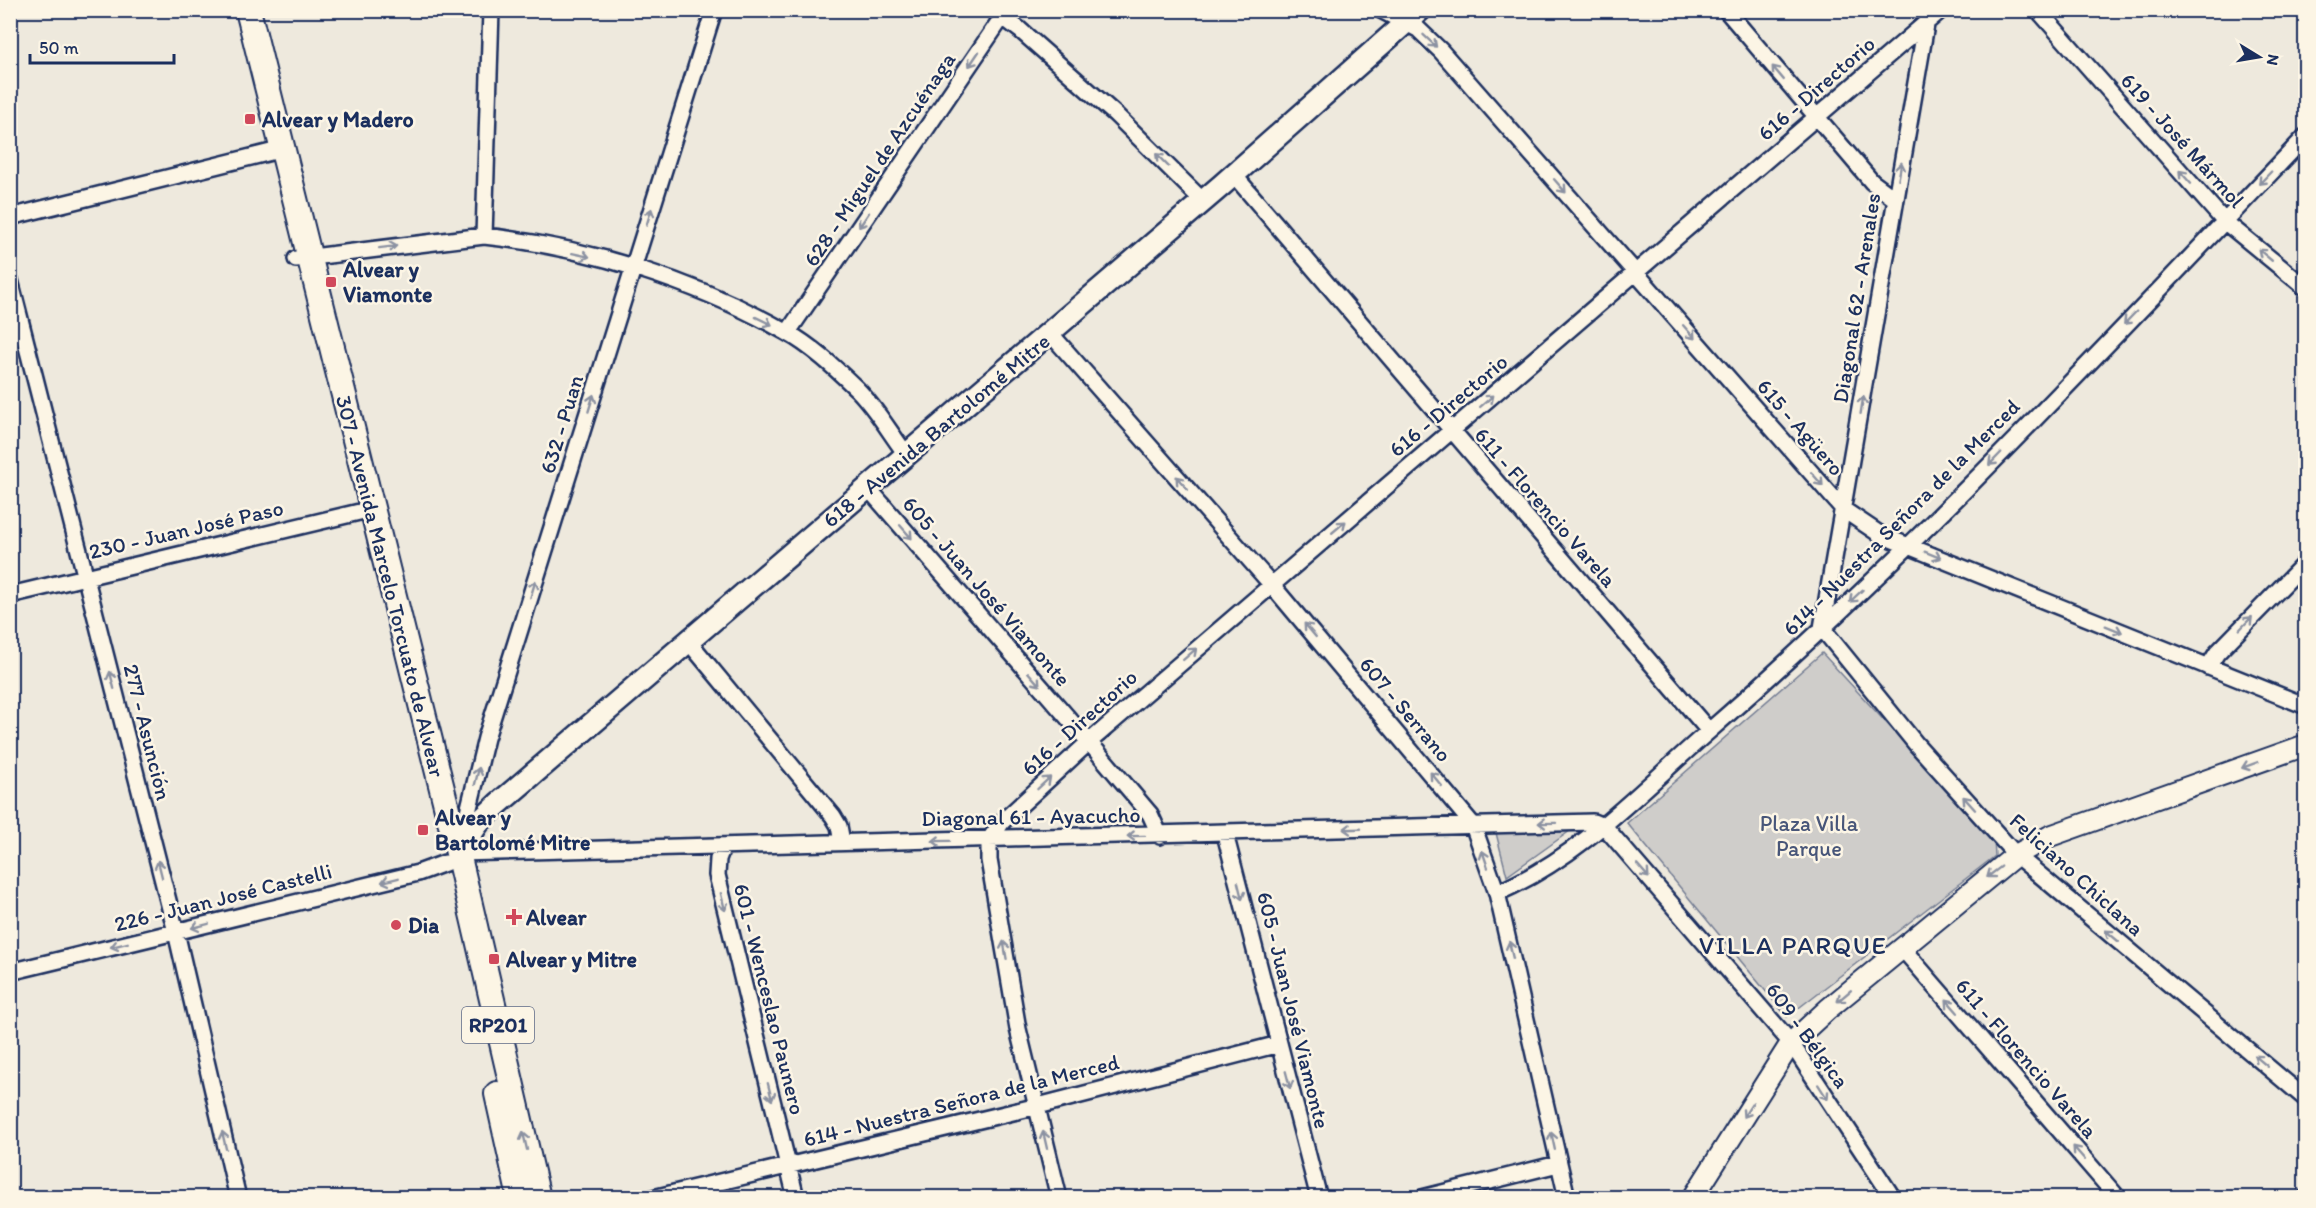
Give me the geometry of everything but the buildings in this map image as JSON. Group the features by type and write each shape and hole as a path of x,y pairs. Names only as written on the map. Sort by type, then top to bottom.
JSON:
{"main road":[{"name":"307 - Avenida Marcelo Torcuato de Alvear","path":"234,10 276,151 538,1197"},
{"name":"307 - Avenida Marcelo Torcuato de Alvear","path":"248,10 276,151"},
{"name":"618 - Avenida Bartolomé Mitre","path":"452,858 479,822 498,804 1234,175 1413,17"},
{"name":"307 - Avenida Marcelo Torcuato de Alvear","path":"452,858 520,1197"}],"street":[{"path":"484,236 491,10"},
{"name":"632 - Puan","path":"452,858 486,738 714,10"},
{"name":"615 - Agüero","path":"1381,10 1413,17 1418,29 1441,51 1844,510 1881,535 2306,706"},
{"path":"1726,10 1815,118 1872,182 1895,199"},
{"name":"616 - Directorio","path":"989,840 1002,822 1089,742 1637,273 1927,17 1941,10"},
{"name":"619 - José Mármol","path":"2038,10 2224,221 2306,288"},
{"path":"1001,13 1115,114 1203,201"},
{"name":"628 - Miguel de Azcuénaga","path":"788,332 1001,13"},
{"name":"Diagonal 62 - Arenales","path":"1822,628 1927,17"},
{"name":"614 - Nuestra Señora de la Merced","path":"1497,893 1519,883 1605,826 1911,546 2306,135"},
{"path":"10,217 276,151"},
{"name":"611 - Florencio Varela","path":"1234,175 1451,432 1709,731"},
{"path":"303,258 484,236 520,241 633,268 705,293 788,332 823,359 858,391 906,454"},
{"name":"277 - Asunción","path":"10,280 176,932 237,1197"},
{"name":"607 - Serrano","path":"1050,333 1271,584 1473,825 1497,893 1567,1197"},
{"name":"605 - Juan José Viamonte","path":"868,488 1150,814 1160,836"},
{"name":"230 - Juan José Paso","path":"10,595 365,510"},
{"path":"2208,667 2217,653 2306,562"},
{"name":"Feliciano Chiclana","path":"1822,628 1916,744 2016,855 2306,1099"},
{"path":"689,642 833,816 839,826 842,842"},
{"path":"1693,1197 1791,1043 2016,855 2050,836 2306,746"},
{"name":"Diagonal 61 - Ayacucho","path":"452,858 842,842 1160,836 1593,822 1605,826"},
{"name":"609 - Bélgica","path":"1605,826 1724,962 1791,1043 1893,1197"},
{"name":"605 - Juan José Viamonte","path":"1225,834 1319,1197"},
{"path":"989,840 989,860 1018,1029 1059,1197"},
{"name":"601 - Wenceslao Paunero","path":"723,846 718,859 717,875 795,1197"},
{"name":"226 - Juan José Castelli","path":"10,972 418,873 452,858"},
{"name":"611 - Florencio Varela","path":"1902,948 2118,1197"},
{"name":"614 - Nuestra Señora de la Merced","path":"653,1197 1038,1106 1279,1044"},
{"path":"1422,1197 1558,1164"}],"green space":[{"name":"Plaza Villa Parque","path":"1822,653 1994,840 1995,856 1787,1017 1627,823"},
{"path":"1570,831 1507,876 1496,833"}],"place":[{"name":"Alvear y Madero","path":"250,119"},
{"name":"Alvear y Viamonte","path":"331,282"},
{"name":"Alvear y Bartolomé Mitre","path":"423,830"},
{"name":"Alvear","path":"514,917"},
{"name":"Dia","path":"396,925"},
{"name":"Alvear y Mitre","path":"494,959"}],"district":[{"name":"VILLA PARQUE","path":"1793,945"}]}
